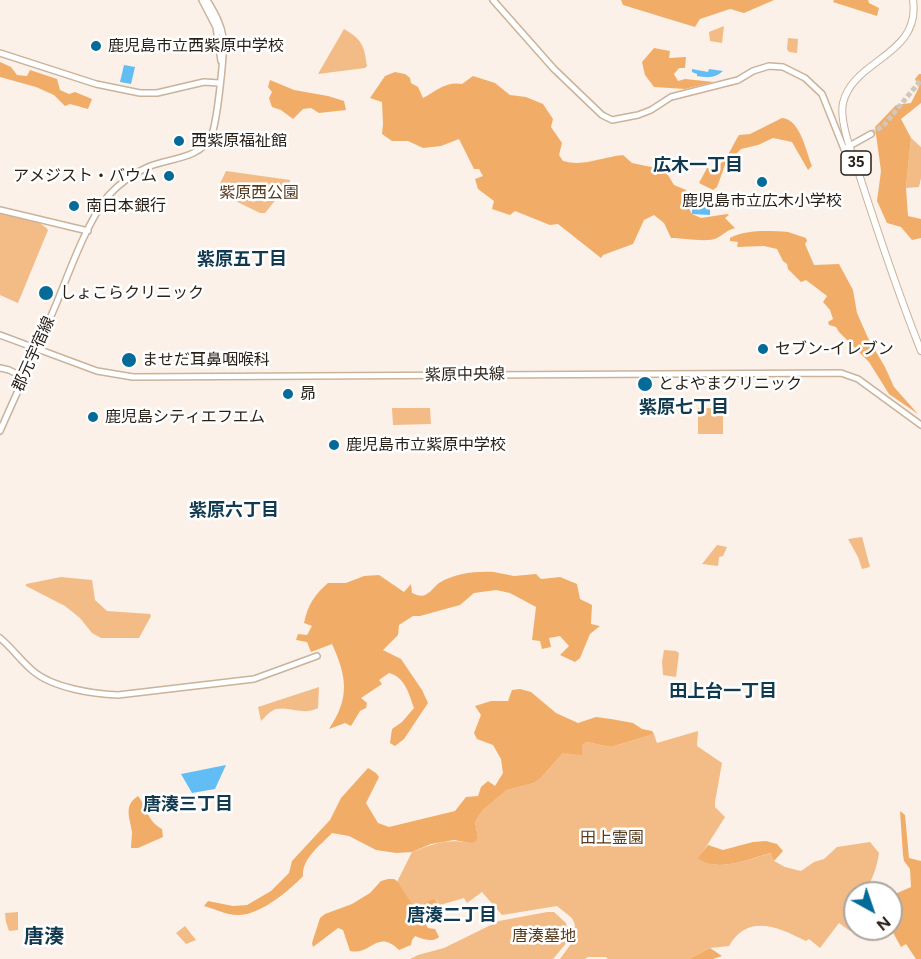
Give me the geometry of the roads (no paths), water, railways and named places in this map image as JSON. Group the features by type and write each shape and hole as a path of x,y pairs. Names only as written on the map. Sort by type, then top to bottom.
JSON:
{"main road":[{"name":"35","path":"913,0 919,21 912,37 903,47 858,80 846,93 842,110 850,146 921,351"}],"street":[{"name":"郡元宇宿線","path":"0,431 102,204 124,182 148,167 194,153 212,136 216,121 221,62 216,27 204,0"},
{"path":"493,0 554,69 609,119 638,115 651,110 671,97 735,81 758,69 776,66 805,78 822,94 844,149 871,134"},
{"path":"0,53 96,84 140,93 158,93 204,82 219,83"},
{"path":"0,210 88,231"},
{"name":"紫原中央線","path":"0,335 98,371 133,377 841,373 858,379 921,424"},
{"path":"0,368 23,376"},
{"path":"0,638 33,671 46,680 95,694 118,695 254,679 316,656"}],"water":[{"path":"124,65 135,67 131,84 120,82"},
{"path":"692,69 708,72 709,69 723,71 714,76 705,77 697,76"},
{"path":"692,203 710,204 710,215 692,214"},
{"path":"226,765 215,789 192,793 181,774"}],"tunnel":[{"path":"871,134 884,125 921,80"}],"place":[{"name":"鹿児島市立西紫原中学校","path":"96,46"},
{"name":"西紫原福祉館","path":"179,141"},
{"name":"アメジスト・バウム","path":"169,176"},
{"name":"鹿児島市立広木小学校","path":"762,182"},
{"name":"南日本銀行","path":"74,206"},
{"name":"しょこらクリニック","path":"46,293"},
{"name":"セブン-イレブン","path":"763,349"},
{"name":"ませだ耳鼻咽喉科","path":"129,360"},
{"name":"とよやまクリニック","path":"645,384"},
{"name":"昴","path":"288,394"},
{"name":"鹿児島シティエフエム","path":"93,417"},
{"name":"鹿児島市立紫原中学校","path":"334,445"}],"district":[{"name":"広木一丁目","path":"698,166"},
{"name":"紫原五丁目","path":"242,260"},
{"name":"紫原七丁目","path":"684,408"},
{"name":"紫原六丁目","path":"234,511"},
{"name":"田上台一丁目","path":"723,692"},
{"name":"唐湊三丁目","path":"188,805"},
{"name":"唐湊二丁目","path":"452,916"},
{"name":"唐湊","path":"44,937"}],"park label":[{"name":"紫原西公園","path":"259,193"},
{"name":"田上霊園","path":"612,838"},
{"name":"唐湊墓地","path":"544,936"}]}
